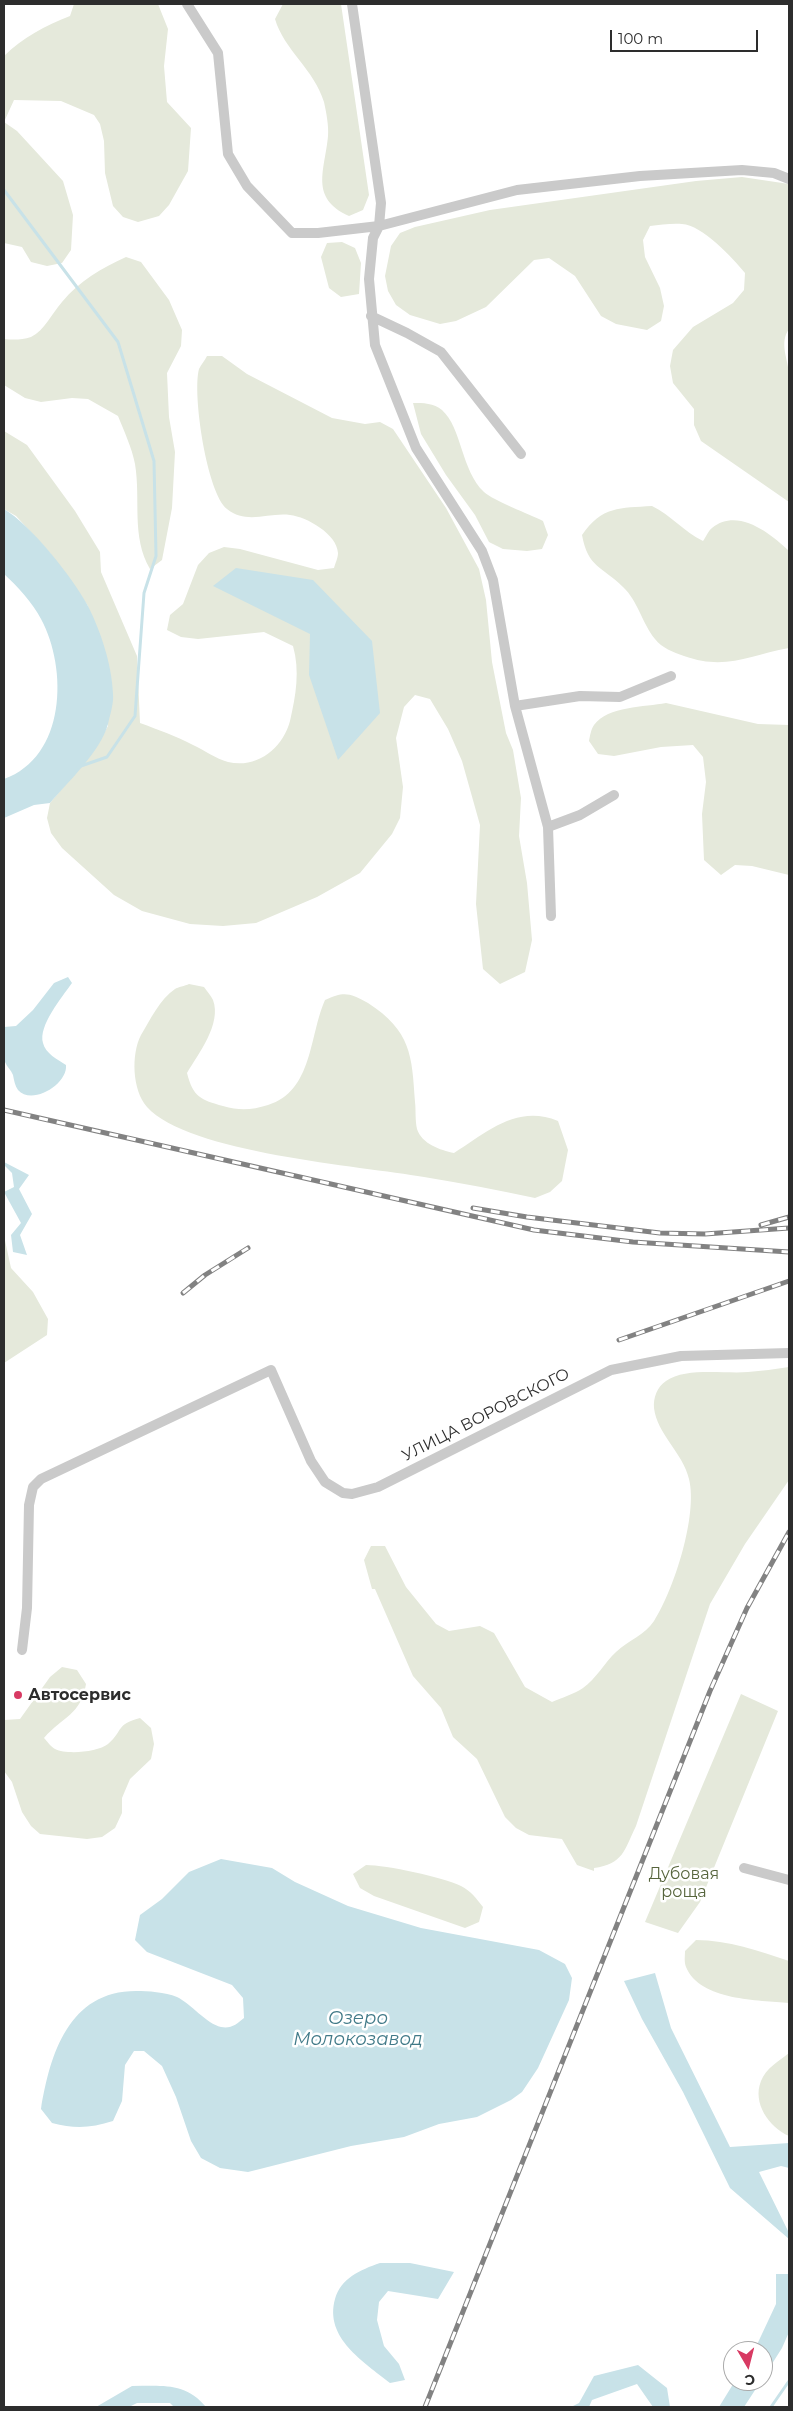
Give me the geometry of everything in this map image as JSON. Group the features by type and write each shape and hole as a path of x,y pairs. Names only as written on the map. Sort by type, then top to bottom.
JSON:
{"street":[{"path":"186,4 218,53 228,154 247,186 292,233 318,233 379,226 517,190 640,176 742,170 774,173 789,179"},
{"path":"352,4 382,203 379,226 373,238 369,279 375,345 416,448 482,551 493,580 515,706 548,827 551,916"},
{"path":"371,316 441,352 521,454"},
{"path":"515,706 580,696 620,697 672,676"},
{"path":"548,827 580,815 614,795"},
{"name":"УЛИЦА ВОРОВСКОГО","path":"22,1650 27,1608 29,1505 33,1487 41,1479 271,1370 319,1474 334,1488 352,1494 378,1487 611,1370 681,1356 789,1352"},
{"path":"744,1868 789,1880"}],"green space":[{"path":"74,4 158,4 168,29 164,66 167,102 191,128 188,171 169,205 159,216 138,222 123,217 113,206 105,173 104,141 100,124 94,115 61,101 14,100 4,122 4,56 19,43 43,28 70,16"},
{"path":"283,4 341,4 369,195 363,210 349,216 336,209 328,201 324,192 322,182 328,132 324,102 313,79 279,30 275,19"},
{"path":"4,122 17,131 63,181 73,215 71,250 62,263 47,266 31,262 22,247 4,243"},
{"path":"742,177 789,184 789,329 784,345 789,374 791,406 789,502 701,441 694,425 694,409 673,383 670,366 673,350 693,327 733,303 744,290 745,273 725,251 699,230 682,224 650,226 643,240 645,257 660,288 664,306 661,321 647,330 616,324 601,316 575,276 549,258 534,260 486,307 456,321 440,324 410,315 396,305 388,291 385,276 391,246 400,233 415,227 490,210 696,181"},
{"path":"342,242 355,248 361,263 359,294 341,297 329,288 321,257 327,243"},
{"path":"126,257 141,262 169,300 182,330 181,346 167,373 169,417 175,452 172,508 162,560 150,569 140,544 138,531 135,464 118,416 88,399 72,398 41,402 25,398 4,385 4,339 24,339 36,334 69,294 83,281"},
{"path":"207,356 222,356 247,374 332,418 365,424 380,422 393,429 446,508 479,569 486,600 492,662 506,733 513,750 521,798 519,836 527,883 532,940 525,972 500,984 483,969 476,904 480,825 462,761 448,729 430,699 415,695 404,707 396,738 403,787 400,818 392,834 360,873 317,897 256,923 223,926 190,924 142,911 114,895 62,848 51,833 47,818 50,803 92,753 108,726 88,606 50,553 16,516 4,509 4,431 27,445 75,511 100,552 101,572 137,656 140,723 167,733 219,759 239,763 259,759 267,754 275,748 287,731 294,702 296,683 293,646 264,632 198,639 181,637 167,630 170,615 183,604 198,565 209,553 224,547 240,549 318,570 334,568 338,555 336,546 327,533 305,519 290,515 242,516 227,509 220,499 213,484 203,442 198,399 197,382 199,369"},
{"path":"413,403 436,406 449,418 476,483 484,492 543,521 548,535 542,549 527,551 503,549 489,542 475,515 446,475 421,434"},
{"path":"652,506 703,541 711,529 722,522 732,520 754,525 773,537 789,551 789,648 737,660 712,662 684,656 658,642 628,593 592,560 582,535 597,519 612,510"},
{"path":"666,703 758,724 789,725 789,875 752,866 735,865 721,875 704,860 702,814 706,782 703,757 693,745 661,747 614,756 598,754 589,741 594,725 608,714 627,708"},
{"path":"189,984 204,987 213,1000 215,1009 212,1029 187,1073 195,1092 204,1099 229,1108 246,1109 268,1105 283,1098 294,1088 302,1075 325,1000 337,995 347,994 368,1003 382,1013 401,1034 407,1045 414,1085 416,1126 423,1139 437,1148 454,1153 491,1129 516,1118 529,1116 543,1117 558,1121 568,1150 562,1181 550,1192 535,1198 438,1179 277,1155 199,1136 168,1123 147,1107 142,1100 136,1082 136,1052 141,1035 160,1004 175,989"},
{"path":"4,1236 11,1268 33,1292 48,1319 47,1335 4,1363"},
{"path":"789,1367 789,1480 745,1544 710,1604 636,1826 625,1849 617,1860 594,1868 594,1871 577,1865 562,1839 529,1835 516,1828 505,1817 477,1759 453,1737 441,1708 413,1676 375,1589 372,1589 364,1560 371,1546 385,1546 406,1587 436,1624 449,1631 480,1626 494,1633 525,1687 552,1702 572,1694 588,1684 616,1652 641,1634 654,1621 669,1591 682,1552 690,1512 691,1494 689,1479 686,1470 656,1417 654,1404 658,1390 666,1381 683,1374 748,1372"},
{"path":"62,1667 77,1670 86,1684 84,1694 76,1709 44,1738 54,1748 60,1751 74,1752 90,1751 103,1747 113,1739 123,1726 140,1718 151,1728 154,1744 151,1759 130,1779 122,1798 122,1813 115,1828 102,1837 87,1839 40,1834 31,1826 22,1812 12,1782 4,1771 4,1720 20,1719 50,1677"},
{"name":"Дубовая роща","path":"741,1694 778,1711 700,1902 678,1933 645,1922"},
{"path":"366,1865 414,1872 461,1886 471,1892 483,1907 479,1922 465,1928 374,1896 360,1888 353,1874"},
{"path":"696,1940 732,1944 789,1961 789,2003 732,1997 704,1987 693,1978 685,1963 685,1951"},
{"path":"789,2053 789,2136 775,2127 764,2113 759,2098 759,2089 766,2072"}],"water":[{"path":"4,509 26,527 51,553 88,606 105,649 113,698 108,724 99,745 50,803 34,805 4,818 4,779 24,768 40,752 50,732 56,710 58,686 50,639 41,619 34,607 4,574"},
{"path":"236,568 313,580 372,641 380,713 338,760 309,675 310,634 213,586"},
{"path":"68,977 72,983 47,1020 42,1036 46,1050 66,1065 65,1072 61,1079 48,1091 32,1096 24,1094 18,1090 4,1058 4,1027 16,1026 33,1010 54,983"},
{"path":"4,1162 29,1175 19,1189 32,1214 20,1235 27,1255 13,1252 11,1235 21,1223 4,1192 14,1187 12,1173 4,1165"},
{"name":"Озеро Молокозавод","path":"221,1859 272,1868 295,1882 348,1906 421,1928 539,1950 565,1964 572,1978 569,2000 538,2068 522,2092 511,2100 477,2117 439,2124 404,2137 351,2146 248,2172 220,2168 201,2158 191,2141 176,2097 162,2066 144,2051 134,2051 125,2065 122,2101 113,2121 83,2127 52,2123 41,2109 50,2067 57,2047 67,2029 79,2014 94,2002 113,1994 136,1991 156,1992 177,1997 210,2022 221,2027 231,2027 244,2018 243,1998 232,1985 147,1952 135,1940 140,1915 162,1899 189,1872"},
{"path":"655,1973 671,2028 730,2147 789,2143 789,2168 781,2166 759,2172 789,2233 789,2239 730,2188 683,2092 642,2019 624,1981"},
{"path":"380,2263 410,2263 454,2272 438,2299 388,2291 379,2302 377,2320 384,2346 399,2364 405,2380 390,2383 349,2348 335,2326 333,2313 335,2299 347,2280 359,2272"},
{"path":"776,2274 789,2274 789,2332 773,2362 773,2341 759,2341 776,2304"},
{"path":"638,2365 667,2388 670,2407 653,2407 637,2384 592,2400 589,2407 571,2407 579,2403 594,2376"},
{"path":"132,2386 163,2386 181,2389 190,2393 206,2407 174,2407 170,2403 137,2403 129,2407 96,2407"},
{"path":"729,2391 754,2391 744,2407 719,2407"}],"waterway":[{"path":"4,190 118,342 154,461 156,556 144,593 135,716 107,757 78,767"},
{"path":"771,2407 789,2381"}],"railway":[{"path":"4,1110 534,1230 633,1242 789,1252"},
{"path":"473,1208 527,1217 660,1233 705,1234 789,1228"},
{"path":"761,1225 789,1217"},
{"path":"183,1293 205,1275 248,1248"},
{"path":"619,1340 789,1281"},
{"path":"425,2407 710,1691 747,1608 789,1532"}],"place":[{"name":"Автосервис","path":"18,1695"}]}
